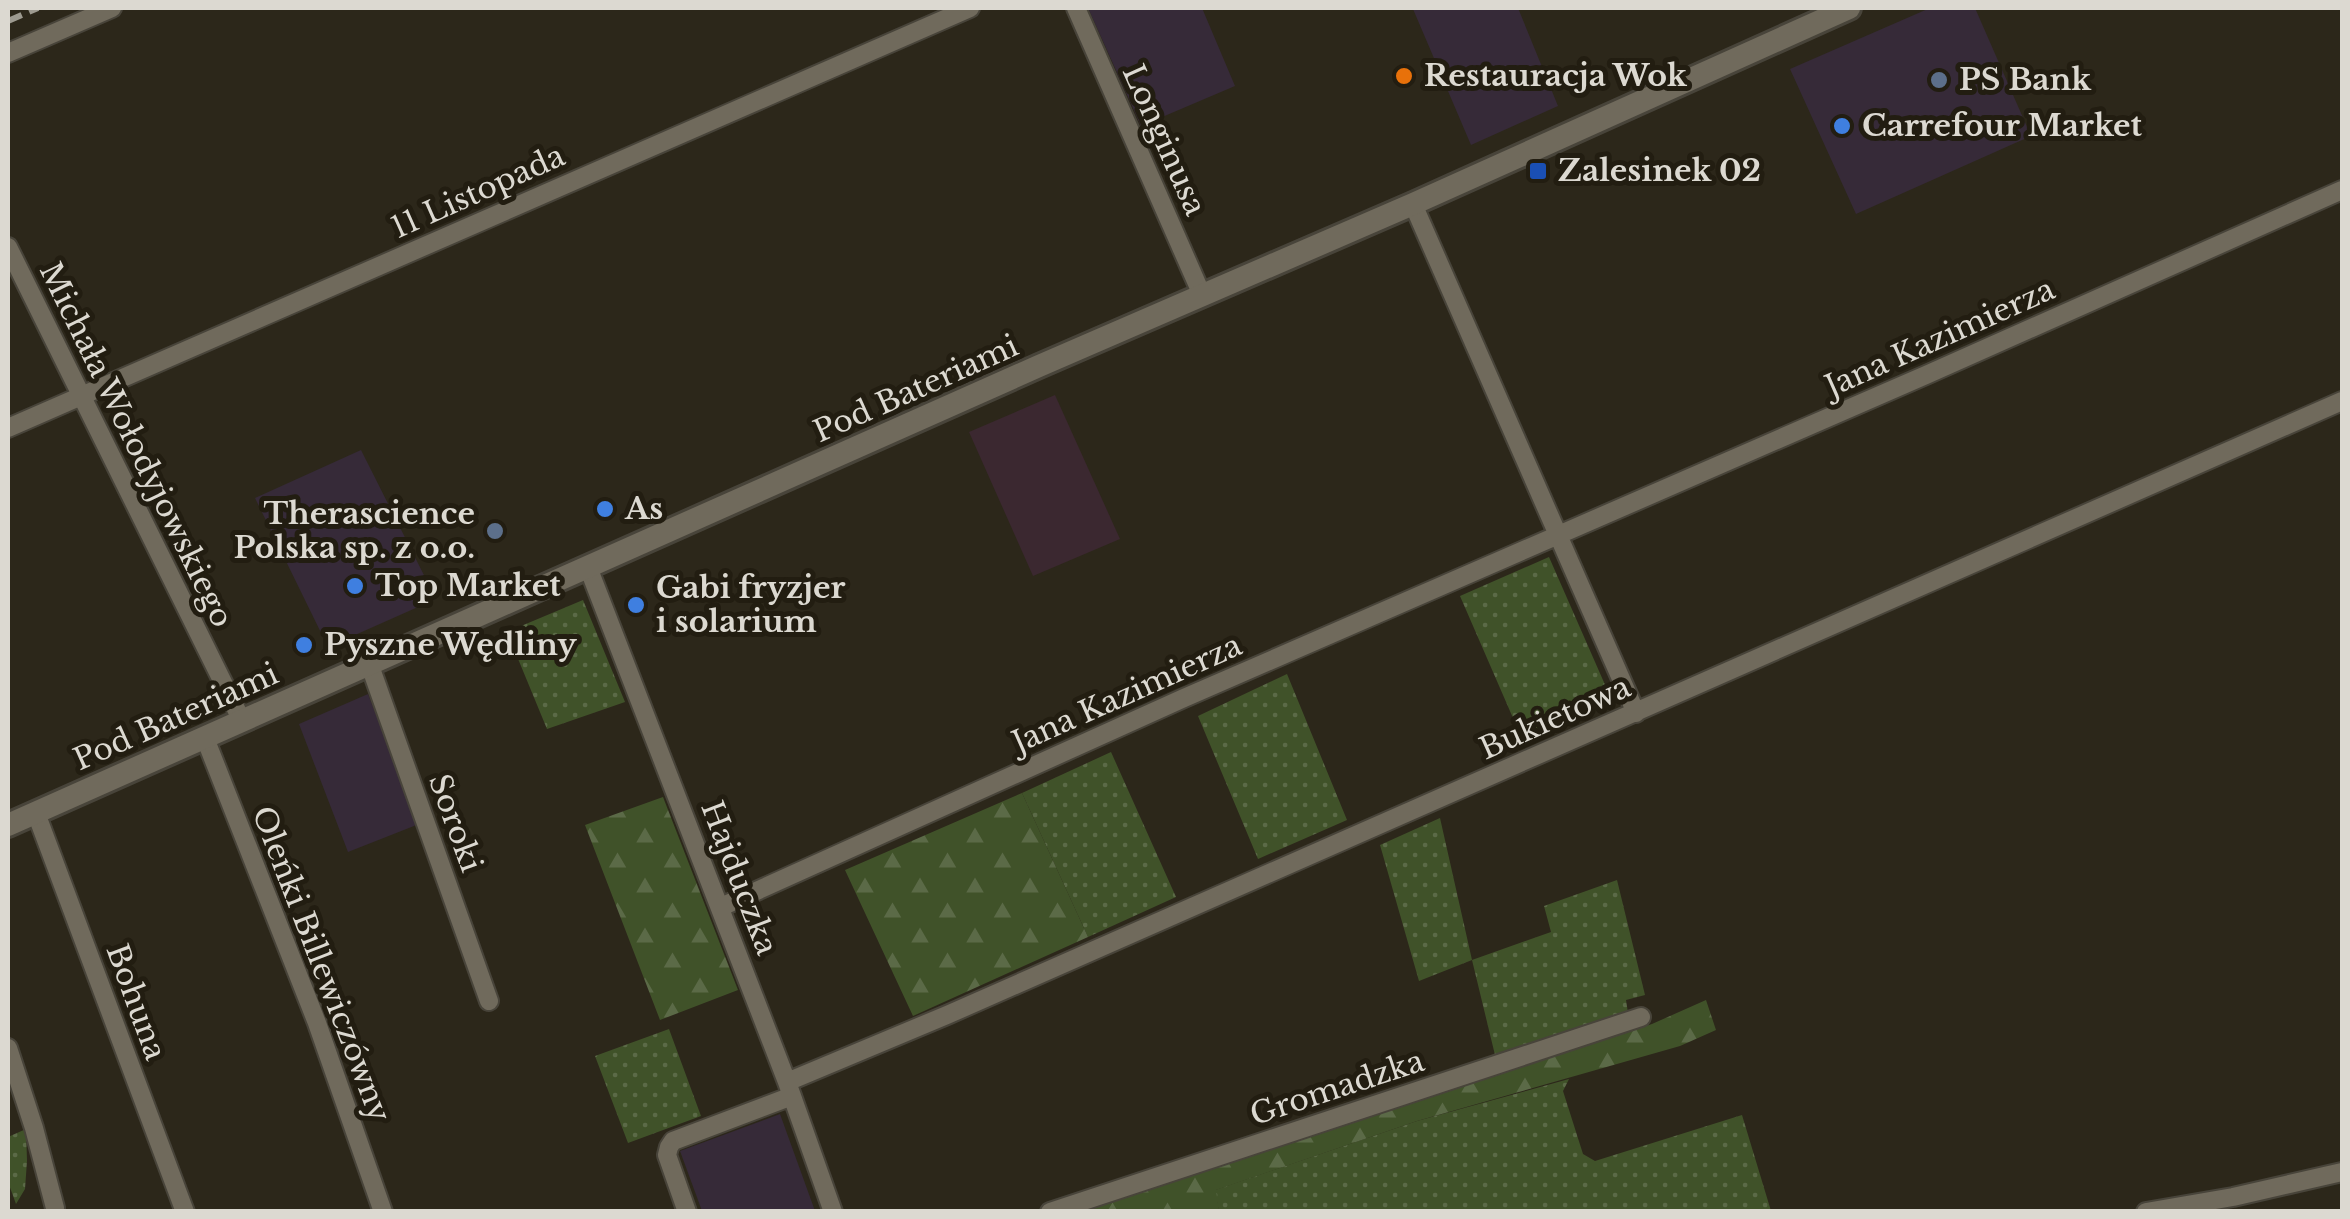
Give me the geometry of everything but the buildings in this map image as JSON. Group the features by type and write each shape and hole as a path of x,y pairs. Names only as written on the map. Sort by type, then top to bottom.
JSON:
{"street":[{"path":"8,54 112,8"},
{"name":"11 Listopada","path":"8,428 970,8"},
{"name":"Longinusa","path":"1076,8 1202,295"},
{"name":"Pod Bateriami","path":"8,825 1849,8"},
{"name":"Jana Kazimierza","path":"721,907 1184,698 2342,190"},
{"path":"1412,204 1636,712"},
{"name":"Michała Wołodyjowskiego","path":"8,247 242,721"},
{"name":"Bukietowa","path":"687,1212 668,1155 674,1140 2342,401"},
{"name":"Hajduczka","path":"588,567 721,907 833,1212"},
{"name":"Soroki","path":"369,663 489,1001"},
{"name":"Oleńki Billewiczówny","path":"205,738 317,1024 383,1212"},
{"name":"Bohuna","path":"36,812 184,1212"},
{"name":"Gromadzka","path":"1050,1212 1641,1017"},
{"path":"8,1048 54,1208"},
{"path":"2146,1212 2342,1172"}],"shaded area":[{"path":"1088,8 1202,8 1235,86 1141,126"},
{"path":"1518,8 1558,106 1471,145 1413,9"},
{"path":"1930,8 1975,8 2031,136 1856,214 1790,69"},
{"path":"1055,395 1120,539 1033,576 969,432"},
{"path":"361,450 436,599 328,647 255,498"},
{"path":"368,694 419,824 348,852 299,724"},
{"path":"780,1114 815,1211 702,1211 680,1151"}],"green space":[{"path":"1549,557 1613,703 1523,741 1460,596"},
{"path":"583,600 625,702 547,729 507,632"},
{"path":"1287,674 1347,820 1258,859 1198,716"},
{"path":"1111,752 1176,897 1088,937 1022,793"},
{"path":"1022,793 1088,937 913,1016 845,870"},
{"path":"663,797 738,990 660,1020 585,825"},
{"path":"1440,818 1472,960 1419,981 1380,845"},
{"path":"1617,880 1645,995 1626,1000 1628,1013 1495,1055 1472,960 1551,932 1544,906"},
{"path":"1706,1000 1716,1030 1680,1046 1417,1121 1216,1190 1219,1211 1078,1212 1652,1024"},
{"path":"669,1029 701,1116 628,1143 595,1056"},
{"path":"1569,1079 1563,1091 1583,1154 1595,1161 1742,1115 1771,1211 1219,1212 1215,1190 1417,1121"},
{"path":"26,1129 25,1189 16,1204 8,1182 8,1137"}],"railway":[{"path":"8,21 38,8"}],"place":[{"name":"Restauracja Wok","path":"1404,76"},
{"name":"PS Bank","path":"1939,80"},
{"name":"Carrefour Market","path":"1842,126"},
{"name":"Zalesinek 02","path":"1538,171"},
{"name":"As","path":"605,509"},
{"name":"Therascience Polska sp. z o.o.","path":"495,531"},
{"name":"Top Market","path":"355,586"},
{"name":"Gabi fryzjer i solarium","path":"636,605"},
{"name":"Pyszne Wędliny","path":"304,645"}]}
